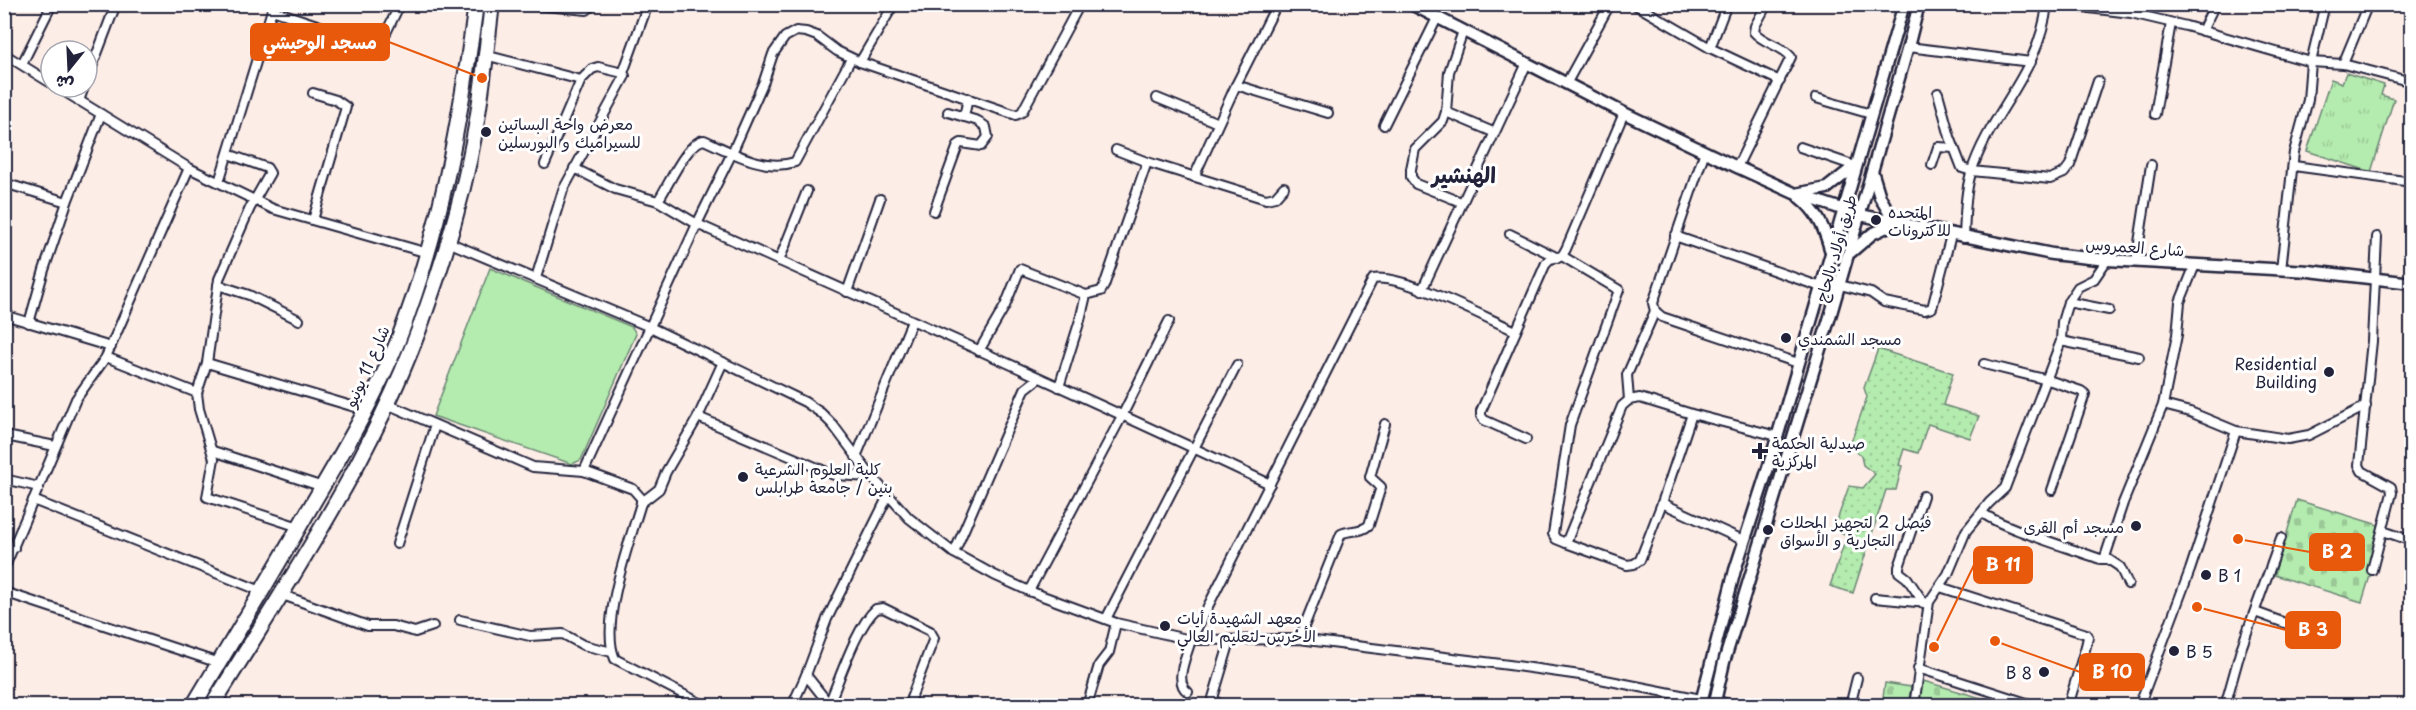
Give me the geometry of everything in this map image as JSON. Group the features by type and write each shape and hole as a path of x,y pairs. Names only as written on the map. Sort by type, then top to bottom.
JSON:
{"highway":[{"name":"شارع 11 يونيو","path":"193,705 323,487 366,410 396,344 428,253 454,148 476,4"},
{"name":"شارع 11 يونيو","path":"212,705 301,560 356,464 387,404 426,312 448,242 471,151 492,4"},
{"path":"454,148 471,151"},
{"path":"285,552 301,560"}],"main road":[{"path":"1411,4 1624,113 1794,193 1818,215 1830,250"},
{"name":"طريق أولاد بالحاج","path":"1701,702 1711,656 1904,4"},
{"name":"طريق أولاد بالحاج","path":"1715,703 1724,662 1840,285 1908,47 1918,4"},
{"path":"1794,193 1827,188 1855,166"},
{"path":"1848,255 1872,234 1895,223 1880,197 1872,170"},
{"name":"شارع العمروس","path":"1794,193 1860,215 1964,238 2052,254 2107,260 2281,270 2412,283"}],"street":[{"path":"22,64 52,4"},
{"path":"99,49 116,4"},
{"path":"219,182 272,10 364,41 376,41 384,37 400,4"},
{"path":"525,4 577,10 587,10 592,4"},
{"path":"536,279 563,190 625,76 623,73 648,4"},
{"path":"860,63 894,4"},
{"path":"585,471 697,224 732,153 764,81 773,54 785,37 796,32 806,32 817,36 860,63 1016,115 1020,114 1080,4"},
{"path":"1194,177 1236,85 1277,4"},
{"path":"1566,84 1610,4"},
{"path":"1634,4 1710,48 1780,81"},
{"path":"1710,48 1726,7 1716,4"},
{"path":"1737,166 1791,57 1788,52 1758,38 1754,32 1767,4"},
{"path":"1964,238 1966,205 1972,171 1983,146 2031,62 2043,35 2047,4"},
{"path":"2055,4 2131,13 2311,62 2343,64 2412,82"},
{"path":"2131,13 2135,4"},
{"path":"2202,31 2215,4"},
{"path":"2281,270 2294,152 2308,100 2311,62 2325,4"},
{"path":"2343,64 2368,4"},
{"path":"1384,125 1437,18"},
{"path":"2155,114 2171,23"},
{"path":"1461,202 1416,184 1411,177 1415,149 1443,121 1446,112 1449,72 1462,32"},
{"path":"1908,47 2031,62"},
{"path":"4,54 39,75"},
{"path":"485,56 580,80"},
{"path":"658,201 695,143 704,140 762,163 795,162 851,59"},
{"path":"1422,290 1493,132 1527,63"},
{"path":"545,164 580,80 592,69 598,67 623,73"},
{"path":"1938,93 1962,168 2044,179 2054,178 2064,173 2070,165 2098,81"},
{"path":"1236,85 1328,113"},
{"path":"313,93 336,100 346,106 313,220"},
{"path":"964,117 968,98"},
{"path":"1157,98 1218,123"},
{"path":"1815,98 1871,114"},
{"path":"76,99 189,168 273,209 428,253"},
{"path":"934,211 958,145 961,143 981,146 988,136 986,127 978,121 948,112"},
{"path":"1446,112 1493,132"},
{"path":"1560,257 1624,113"},
{"path":"29,323 44,270 101,114"},
{"path":"1800,147 1855,166"},
{"path":"1932,165 1938,147 1954,148"},
{"path":"1116,150 1266,199 1275,197 1284,187"},
{"path":"1705,151 1653,303 1655,311 1662,317 1798,363"},
{"path":"228,154 270,170 270,175 250,208 218,285 218,303 207,363 197,393 199,409 213,451 213,469 207,497 299,527"},
{"path":"979,351 1005,306 1020,269 1086,295 1101,291 1147,162"},
{"path":"2136,262 2151,165"},
{"path":"2294,166 2412,182"},
{"path":"4,569 76,399 111,347 189,168"},
{"path":"574,168 615,189 658,201 697,224 1123,414 1270,484"},
{"path":"4,183 68,202"},
{"path":"779,261 807,191"},
{"path":"847,291 880,199"},
{"path":"1510,234 1560,257 1619,290 1570,425 1553,534 1556,539 1627,565 1640,560 1692,414"},
{"path":"1840,285 1871,293 1884,302 1925,310 1932,308 1951,235"},
{"path":"1676,236 1821,287"},
{"path":"2372,570 2392,490 2385,483 2362,471 2359,465 2366,406 2377,237"},
{"path":"448,242 650,327 805,402 821,413 872,477 909,518 954,553 1029,591 1116,623 1191,640 1299,639 1580,675 1701,702"},
{"path":"1526,440 1484,420 1481,411 1546,263 1550,259 1560,257"},
{"path":"1914,705 1926,603 1948,574 1966,531 2005,488 2048,380 2061,341 2062,322 2068,302 2078,287 2094,279 2107,260"},
{"path":"1982,512 1989,518 2020,530 2100,559 2106,559 2123,503 2163,405 2177,335 2180,302 2195,265"},
{"path":"1188,692 1183,688 1180,680 1191,640 1373,279 1383,277 1422,290 1516,332"},
{"path":"218,285 260,300 299,320"},
{"path":"1059,387 1086,295"},
{"path":"2068,302 2109,310"},
{"path":"1629,399 1628,375 1655,311"},
{"path":"4,315 111,347"},
{"path":"856,457 912,321"},
{"path":"1029,591 1123,414 1169,321"},
{"path":"2061,341 2139,357"},
{"path":"106,357 197,393"},
{"path":"641,503 659,489 698,417 723,362"},
{"path":"207,363 366,410"},
{"path":"1984,364 2048,380 2081,391 2085,397 2052,490"},
{"path":"1106,619 1237,365"},
{"path":"954,553 1025,389 1039,378"},
{"path":"1566,543 1622,406 1629,399 1640,398 1777,436"},
{"path":"387,404 533,467 585,471 633,489 640,495 641,503 622,562 612,623 612,652 615,659 706,705"},
{"path":"2163,405 2190,412 2236,431 2288,439 2300,438 2366,406"},
{"path":"698,417 834,475 872,477"},
{"path":"1299,639 1341,534 1349,530 1360,531 1369,525 1381,487 1371,477 1385,424"},
{"path":"397,544 435,425"},
{"path":"2139,705 2190,570 2236,431"},
{"path":"6,436 56,446"},
{"path":"213,451 323,487"},
{"path":"4,479 39,487"},
{"path":"792,705 827,619 888,496"},
{"path":"1923,496 1899,572 1907,578 1926,603"},
{"path":"33,500 261,591"},
{"path":"1662,503 1745,541"},
{"path":"2383,531 2412,542"},
{"path":"2225,705 2241,649 2281,538"},
{"path":"4,546 14,548"},
{"path":"2105,557 2120,567 2128,584"},
{"path":"1940,587 2086,634 2088,637 2084,654 2068,705"},
{"path":"4,592 219,663"},
{"path":"280,594 368,626 393,626 415,632 433,626"},
{"path":"1875,598 1926,603"},
{"path":"806,675 829,705 860,632 871,613 883,608 930,631 934,638 908,705"},
{"path":"2255,612 2334,641"},
{"path":"460,620 530,636 563,634 583,645 612,652"},
{"path":"1087,705 1099,665 1109,652 1116,623"},
{"path":"1220,705 1213,698 1230,641"},
{"path":"1918,668 2036,705"},
{"path":"1850,705 1857,678"},
{"path":"1715,703 1735,705"}],"green space":[{"path":"2346,73 2384,85 2381,95 2394,99 2371,172 2307,151 2331,79 2342,83"},
{"path":"490,268 632,327 636,334 581,460 572,464 433,416"},
{"path":"1878,349 1953,373 1943,405 1979,416 1970,438 1928,424 1918,453 1904,449 1899,465 1902,466 1896,490 1886,490 1853,593 1830,586 1847,535 1834,529 1849,486 1863,488 1875,474 1863,465 1861,456 1850,445 1867,397 1864,388"},
{"path":"2297,500 2385,527 2362,602 2274,575"},
{"path":"1920,680 1995,702 1994,706 1919,706"},
{"path":"1885,683 1911,687 1908,705 1882,705"}],"place":[{"name":"مسجد الوحيشي","path":"482,78"},
{"name":"معرض واحة البساتين للسيراميك و البورسلين","path":"486,132"},
{"name":"المتحده للاكترونات","path":"1876,220"},
{"name":"مسجد الشمندي","path":"1786,338"},
{"name":"Residential Building","path":"2329,372"},
{"name":"صيدلية الحكمة المركزية","path":"1760,451"},
{"name":"كلية العلوم الشرعية بنين / جامعة طرابلس","path":"743,477"},
{"name":"مسجد أم القرى","path":"2136,526"},
{"name":"فيصل 2 لتجهيز المحلات التجارية و الأسواق","path":"1768,530"},
{"name":"B 2","path":"2238,539"},
{"name":"B 1","path":"2206,575"},
{"name":"B 3","path":"2197,607"},
{"name":"معهد الشهيدة أيات الأخرس-لتعليم العالي","path":"1165,626"},
{"name":"B 10","path":"1995,641"},
{"name":"B 11","path":"1934,647"},
{"name":"B 5","path":"2174,651"},
{"name":"B 8","path":"2044,672"}],"district":[{"name":"الهنشير","path":"1464,173"}]}
